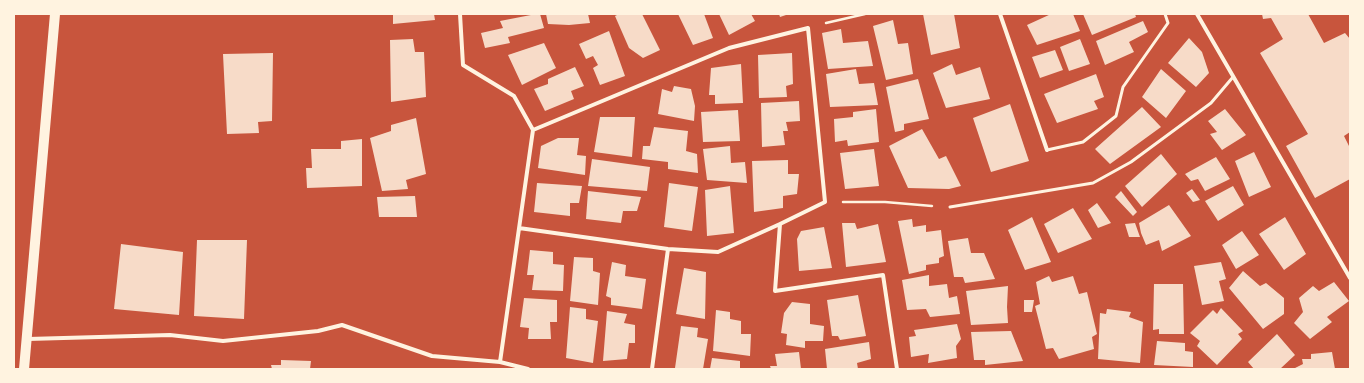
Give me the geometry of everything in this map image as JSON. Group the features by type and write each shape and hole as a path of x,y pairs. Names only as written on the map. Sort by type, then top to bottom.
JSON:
{"main road":[{"path":"24,369 28,339 54,14"}],"street":[{"path":"460,14 463,65 514,96 533,130 500,362"},
{"path":"1000,14 1047,150"},
{"path":"1197,14 1350,278"},
{"path":"519,228 668,249 718,252 825,202 808,28 729,48 533,130"},
{"path":"780,224 775,291 883,275 896,369"},
{"path":"652,369 668,249"},
{"path":"28,339 170,335 223,341 318,330 342,324 432,356 500,362 528,369"}],"lane":[{"path":"1047,150 1083,142 1116,116 1122,87 1168,23 1165,14"},
{"path":"950,207 1093,182 1131,162 1212,102 1233,77"}],"path":[{"path":"808,28 865,14"},
{"path":"825,202 885,202 950,207"}],"building":[{"path":"393,14 434,14 435,20 393,24"},
{"path":"540,14 544,28 508,37 510,43 485,48 481,33 503,28 500,21"},
{"path":"546,14 588,14 590,23 569,25 548,24"},
{"path":"619,14 642,14 660,50 643,58 629,48 615,16"},
{"path":"678,14 704,14 713,38 693,45"},
{"path":"719,14 751,14 755,21 729,35"},
{"path":"779,14 789,14 780,17"},
{"path":"923,14 954,14 960,48 931,55"},
{"path":"1051,14 1073,14 1080,31 1037,45 1027,25"},
{"path":"1083,14 1135,14 1136,17 1092,35"},
{"path":"1262,14 1308,14 1324,43 1345,33 1350,39 1350,132 1344,136 1350,148 1350,179 1315,198 1286,146 1308,134 1260,53 1283,39 1271,18 1263,19"},
{"path":"893,20 898,44 908,43 913,74 886,80 873,26"},
{"path":"1143,21 1148,32 1129,42 1134,52 1105,65 1096,41"},
{"path":"841,29 843,43 868,41 873,66 828,69 822,33"},
{"path":"609,31 625,76 600,85 593,68 598,65 593,56 586,59 579,44"},
{"path":"1189,38 1202,52 1209,73 1196,87 1168,63"},
{"path":"413,39 415,52 424,52 426,97 391,102 390,40"},
{"path":"1080,39 1090,64 1069,71 1060,47"},
{"path":"544,43 556,68 522,85 508,55"},
{"path":"1055,50 1063,70 1040,78 1032,57"},
{"path":"273,53 272,121 258,122 259,133 227,134 223,54"},
{"path":"792,53 793,84 786,86 787,97 759,98 758,55"},
{"path":"741,64 743,103 715,104 715,95 709,95 711,68"},
{"path":"952,64 956,75 980,67 990,99 946,108 933,73"},
{"path":"575,67 584,86 571,91 574,99 545,111 534,89 548,84 548,79"},
{"path":"856,69 859,84 874,83 878,105 830,107 826,74"},
{"path":"1161,69 1186,91 1166,118 1142,97"},
{"path":"1096,74 1104,97 1094,101 1098,109 1057,123 1044,94"},
{"path":"918,79 929,119 904,124 904,130 895,132 886,87"},
{"path":"674,86 691,89 695,106 694,121 658,114 662,89 672,92"},
{"path":"799,101 800,121 786,122 788,131 783,131 785,145 762,147 761,103"},
{"path":"1010,104 1029,161 991,172 973,118"},
{"path":"1142,107 1161,127 1110,164 1095,149"},
{"path":"876,109 879,142 848,146 847,140 835,142 834,119 853,117 853,112"},
{"path":"1225,109 1246,135 1222,150 1210,134 1217,132 1208,121"},
{"path":"738,110 740,141 703,142 701,112"},
{"path":"600,117 635,117 632,157 594,152"},
{"path":"416,118 426,174 406,180 408,189 382,191 370,138 391,131 391,125"},
{"path":"654,127 688,131 686,151 697,154 698,173 668,169 668,162 642,159 643,146 650,146"},
{"path":"922,129 939,159 946,156 961,186 949,189 908,188 889,146"},
{"path":"558,138 579,138 577,155 586,156 585,175 538,168 541,146"},
{"path":"362,139 362,186 307,188 306,168 312,168 311,149 341,149 341,141"},
{"path":"730,146 731,163 745,162 747,183 707,180 703,149"},
{"path":"874,149 879,186 845,189 840,153"},
{"path":"1254,152 1271,187 1249,197 1235,161"},
{"path":"1161,154 1177,174 1142,207 1125,186"},
{"path":"1216,157 1230,179 1205,191 1198,179 1191,181 1185,174"},
{"path":"592,159 650,167 647,191 588,186"},
{"path":"788,160 788,174 799,174 797,194 783,196 783,208 754,212 752,161"},
{"path":"537,183 582,186 579,203 570,203 570,216 534,212"},
{"path":"669,183 698,187 692,231 664,227"},
{"path":"730,186 734,233 707,236 705,190"},
{"path":"1233,186 1244,205 1218,221 1205,201"},
{"path":"1192,189 1200,200 1193,202 1186,193"},
{"path":"588,191 641,197 637,211 623,211 621,223 586,219"},
{"path":"1121,191 1137,212 1133,216 1115,197"},
{"path":"415,196 417,217 379,217 377,197"},
{"path":"1097,203 1111,223 1098,228 1088,210"},
{"path":"1169,205 1191,236 1162,251 1159,240 1146,245 1139,223"},
{"path":"1073,208 1092,239 1058,253 1044,224"},
{"path":"1032,217 1051,262 1025,270 1008,230"},
{"path":"1285,217 1306,254 1284,270 1259,234"},
{"path":"912,219 913,227 926,225 926,232 941,230 944,256 939,258 939,263 926,265 926,270 909,274 898,221"},
{"path":"842,223 855,223 857,229 878,224 886,262 846,267"},
{"path":"1135,223 1140,237 1129,237 1125,224"},
{"path":"824,227 832,268 799,271 797,239 801,231"},
{"path":"1242,231 1259,255 1236,269 1222,245"},
{"path":"968,238 971,253 984,253 995,279 965,283 963,277 954,277 948,241"},
{"path":"197,240 247,240 244,319 194,316"},
{"path":"121,244 183,252 179,315 114,309"},
{"path":"530,250 553,252 553,264 564,265 563,291 532,290 534,275 527,275"},
{"path":"574,257 593,258 593,271 600,273 598,305 570,301"},
{"path":"612,262 626,265 625,276 646,279 642,309 611,305 611,298 606,296"},
{"path":"1221,262 1226,279 1219,281 1224,301 1202,305 1194,266"},
{"path":"684,268 706,272 705,319 676,314"},
{"path":"1243,271 1260,286 1266,283 1284,298 1284,314 1263,329 1229,288"},
{"path":"929,275 929,286 947,284 949,298 957,296 960,314 930,317 926,309 907,310 902,280"},
{"path":"1049,276 1052,282 1073,276 1079,294 1087,292 1097,334 1092,337 1094,349 1059,359 1053,348 1046,349 1035,306 1040,304 1036,282"},
{"path":"1334,282 1349,301 1327,317 1332,322 1310,339 1294,323 1303,312 1299,298 1313,286 1319,291"},
{"path":"1154,284 1183,284 1184,334 1159,334 1159,329 1153,330"},
{"path":"1008,286 1008,323 971,325 966,291"},
{"path":"858,295 866,336 840,340 838,336 832,336 827,300"},
{"path":"524,298 557,300 557,322 550,322 551,339 528,339 529,328 520,327"},
{"path":"1024,300 1034,300 1032,312 1024,312"},
{"path":"792,302 810,304 810,324 824,326 823,341 805,341 805,348 786,345 787,334 781,333 784,313"},
{"path":"570,307 586,309 586,319 598,321 593,363 566,358"},
{"path":"1221,308 1243,331 1238,334 1242,339 1217,365 1197,346 1200,341 1190,333 1213,310 1217,314"},
{"path":"1107,309 1131,312 1129,317 1143,322 1140,363 1098,359 1100,313 1106,314"},
{"path":"716,310 730,312 730,319 741,321 741,334 751,334 750,356 713,351"},
{"path":"607,311 627,314 624,323 635,325 635,343 629,343 627,359 603,361"},
{"path":"957,324 961,339 956,346 957,358 928,363 929,354 911,357 909,337 916,336 914,330"},
{"path":"681,326 698,328 697,337 708,339 703,369 675,368"},
{"path":"1011,331 1023,361 985,365 985,360 974,360 971,332"},
{"path":"1277,334 1295,355 1280,369 1254,369 1248,362"},
{"path":"1157,341 1185,343 1185,351 1193,352 1193,367 1154,365"},
{"path":"869,342 871,359 857,363 858,369 827,369 825,349"},
{"path":"799,352 801,369 771,369 770,366 777,366 775,354"},
{"path":"1332,352 1335,369 1293,369 1303,364 1302,359 1311,359 1311,354"},
{"path":"712,358 740,361 740,369 710,369"},
{"path":"281,360 311,361 310,369 272,369 271,365 281,365"}]}
